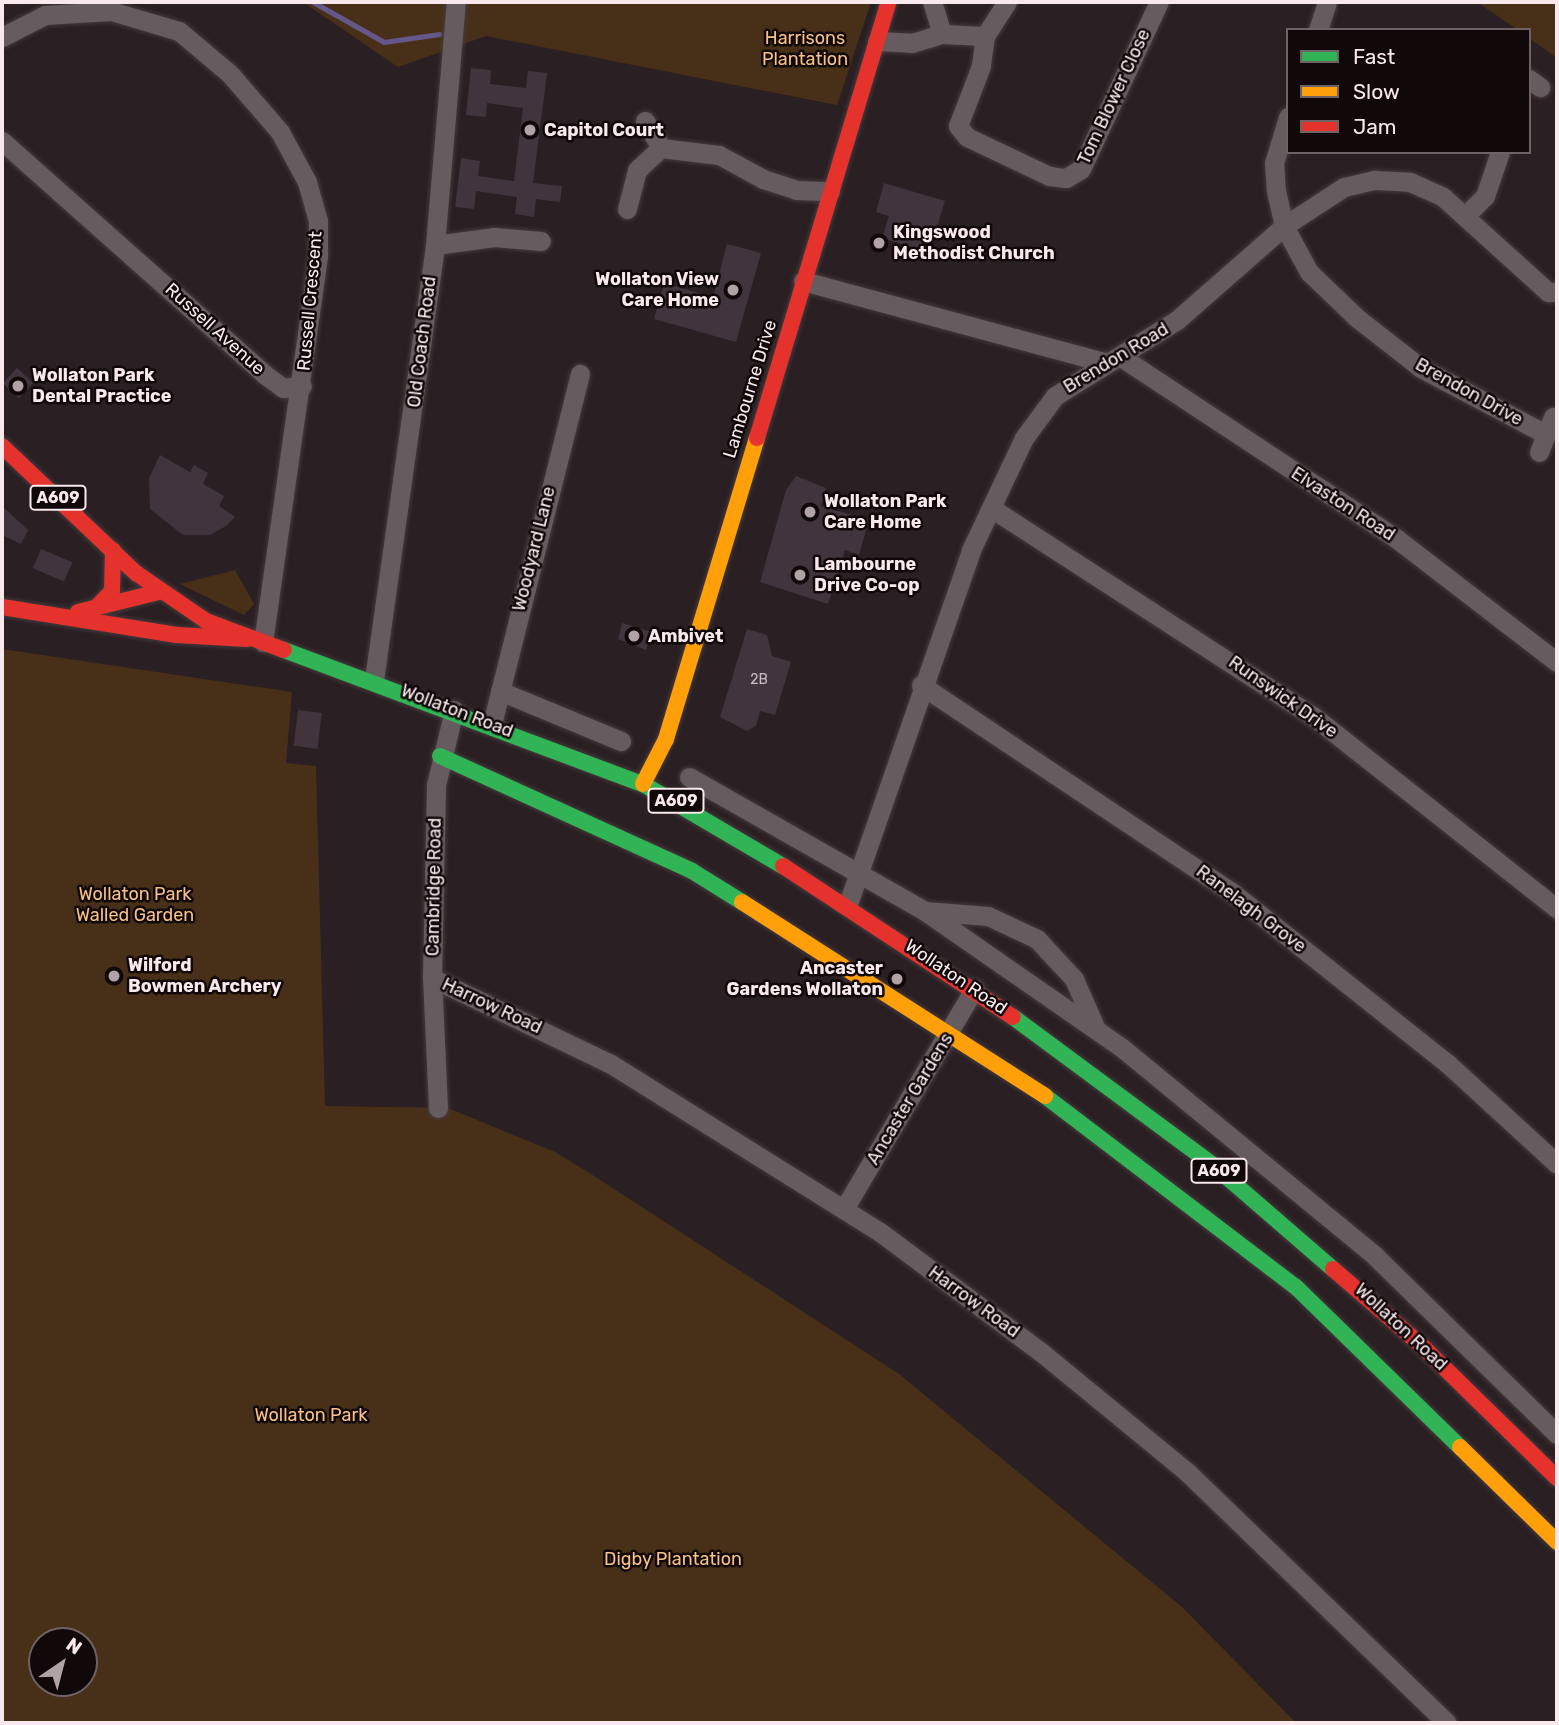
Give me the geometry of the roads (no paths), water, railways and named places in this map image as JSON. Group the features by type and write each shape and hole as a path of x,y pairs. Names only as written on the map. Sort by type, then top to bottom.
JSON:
{"street":[{"name":"Old Coach Road","path":"374,680 435,245 456,2"},
{"name":"Lambourne Drive","path":"643,784 666,738 889,2"},
{"path":"932,2 942,34"},
{"name":"Tom Blower Close","path":"1007,2 985,36 981,66 957,126 979,143 1049,176 1066,178 1082,169 1159,2"},
{"path":"1319,28 1331,3"},
{"name":"Russell Crescent","path":"2,37 45,15 111,11 179,31 230,74 280,132 307,182 318,221 302,386"},
{"path":"877,41 912,43 942,34 985,36"},
{"path":"645,121 661,148"},
{"path":"1283,226 1274,163 1286,124"},
{"name":"Russell Avenue","path":"2,141 264,374 283,388 302,386"},
{"path":"627,209 637,170 661,148 719,155 763,179 796,190 830,191"},
{"path":"1466,215 1485,196 1499,154"},
{"name":"Brendon Road","path":"848,904 921,685 991,508 1040,412 1079,377 1114,360 1177,320 1283,226 1343,187 1375,180 1410,182 1466,215 1548,292 1557,292"},
{"name":"Brendon Drive","path":"1283,226 1309,272 1357,318 1421,368 1549,425 1539,452"},
{"path":"435,245 524,249 541,241"},
{"name":"Elvaston Road","path":"803,281 1114,360 1398,540 1557,662"},
{"name":"Woodyard Lane","path":"492,724 580,374"},
{"path":"258,641 302,386"},
{"name":"A609","path":"2,446 113,550"},
{"name":"Runswick Drive","path":"991,508 1313,716 1557,909"},
{"path":"96,608 114,584 113,550"},
{"name":"Wollaton Road","path":"113,550 161,594 206,621 492,724 643,784 848,904 1094,1072 1313,1248 1557,1478"},
{"path":"149,631 166,609 161,594"},
{"name":"Wollaton Road","path":"66,614 161,594"},
{"name":"Wollaton Road","path":"2,607 66,614 149,631 258,641"},
{"name":"Ranelagh Grove","path":"921,685 1233,893 1448,1064 1557,1164"},
{"name":"Wollaton Road","path":"500,691 621,740"},
{"name":"Cambridge Road","path":"438,1108 432,978 440,757 454,710"},
{"path":"440,757 692,871 950,1032 1066,1110 1281,1274 1359,1343 1557,1542"},
{"name":"Wollaton Road","path":"689,777 925,911 1096,1029 1375,1256 1557,1434"},
{"path":"925,911 979,913 1037,939 1074,979 1096,1029"},
{"name":"Harrow Road","path":"432,978 611,1064 844,1209 1041,1352 1187,1472 1447,1723"},
{"name":"Ancaster Gardens","path":"844,1209 974,989"}],"waterway":[{"path":"313,2 384,42 439,34"}],"place":[{"name":"Capitol Court","path":"530,130"},
{"name":"Kingswood Methodist Church","path":"879,243"},
{"name":"Wollaton View Care Home","path":"733,290"},
{"name":"Wollaton Park Dental Practice","path":"18,386"},
{"name":"Wollaton Park Care Home","path":"810,512"},
{"name":"Lambourne Drive Co-op","path":"800,575"},
{"name":"Ambivet","path":"634,636"},
{"name":"Wilford Bowmen Archery","path":"114,976"},
{"name":"Ancaster Gardens Wollaton","path":"897,979"}],"park label":[{"name":"Harrisons Plantation","path":"805,49"},
{"name":"Wollaton Park Walled Garden","path":"135,905"},
{"name":"Wollaton Park","path":"311,1415"},
{"name":"Digby Plantation","path":"673,1559"}]}
